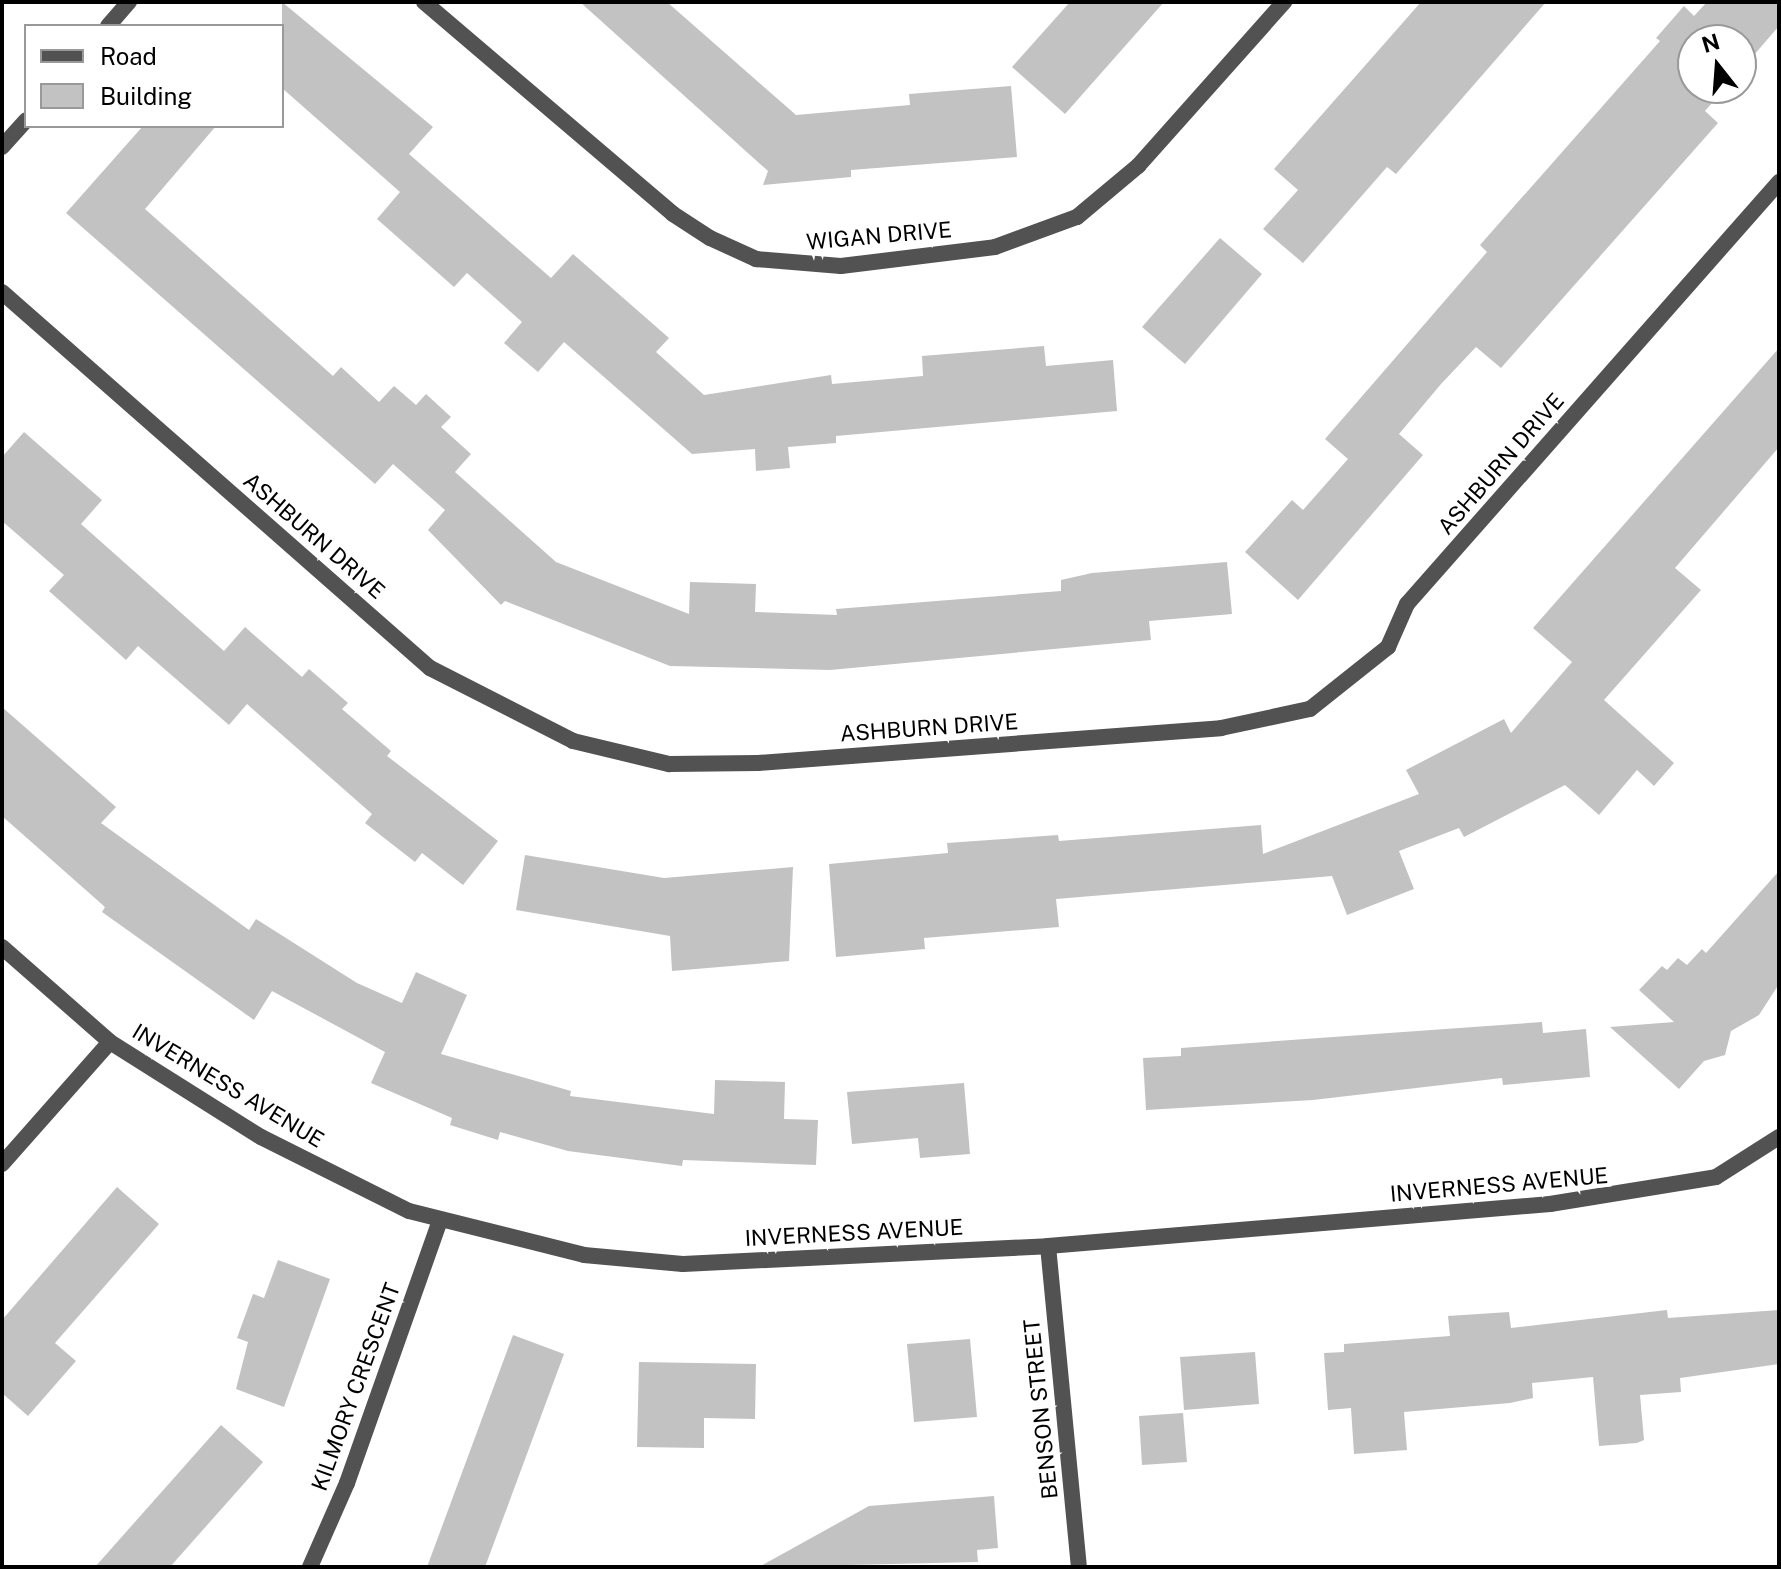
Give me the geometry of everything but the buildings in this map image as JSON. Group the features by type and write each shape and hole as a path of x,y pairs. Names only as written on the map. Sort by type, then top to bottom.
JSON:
{"street":[{"path":"110,24 129,2"},
{"name":"WIGAN DRIVE","path":"424,2 673,214 710,238 756,259 841,266 995,247 1077,217 1138,166 1284,2"},
{"path":"2,147 24,122"},
{"name":"ASHBURN DRIVE","path":"2,292 430,668 573,741 669,764 758,763 1221,728 1310,709 1388,647 1407,604 1779,182"},
{"name":"INVERNESS AVENUE","path":"2,947 110,1042 261,1137 440,1221 584,1255 683,1264 1048,1246 1626,1196 1716,1177 1779,1137"},
{"path":"2,1164 110,1042"},
{"name":"KILMORY CRESCENT","path":"310,1567 347,1483 440,1221"},
{"name":"BENSON STREET","path":"1048,1246 1079,1567"}]}
